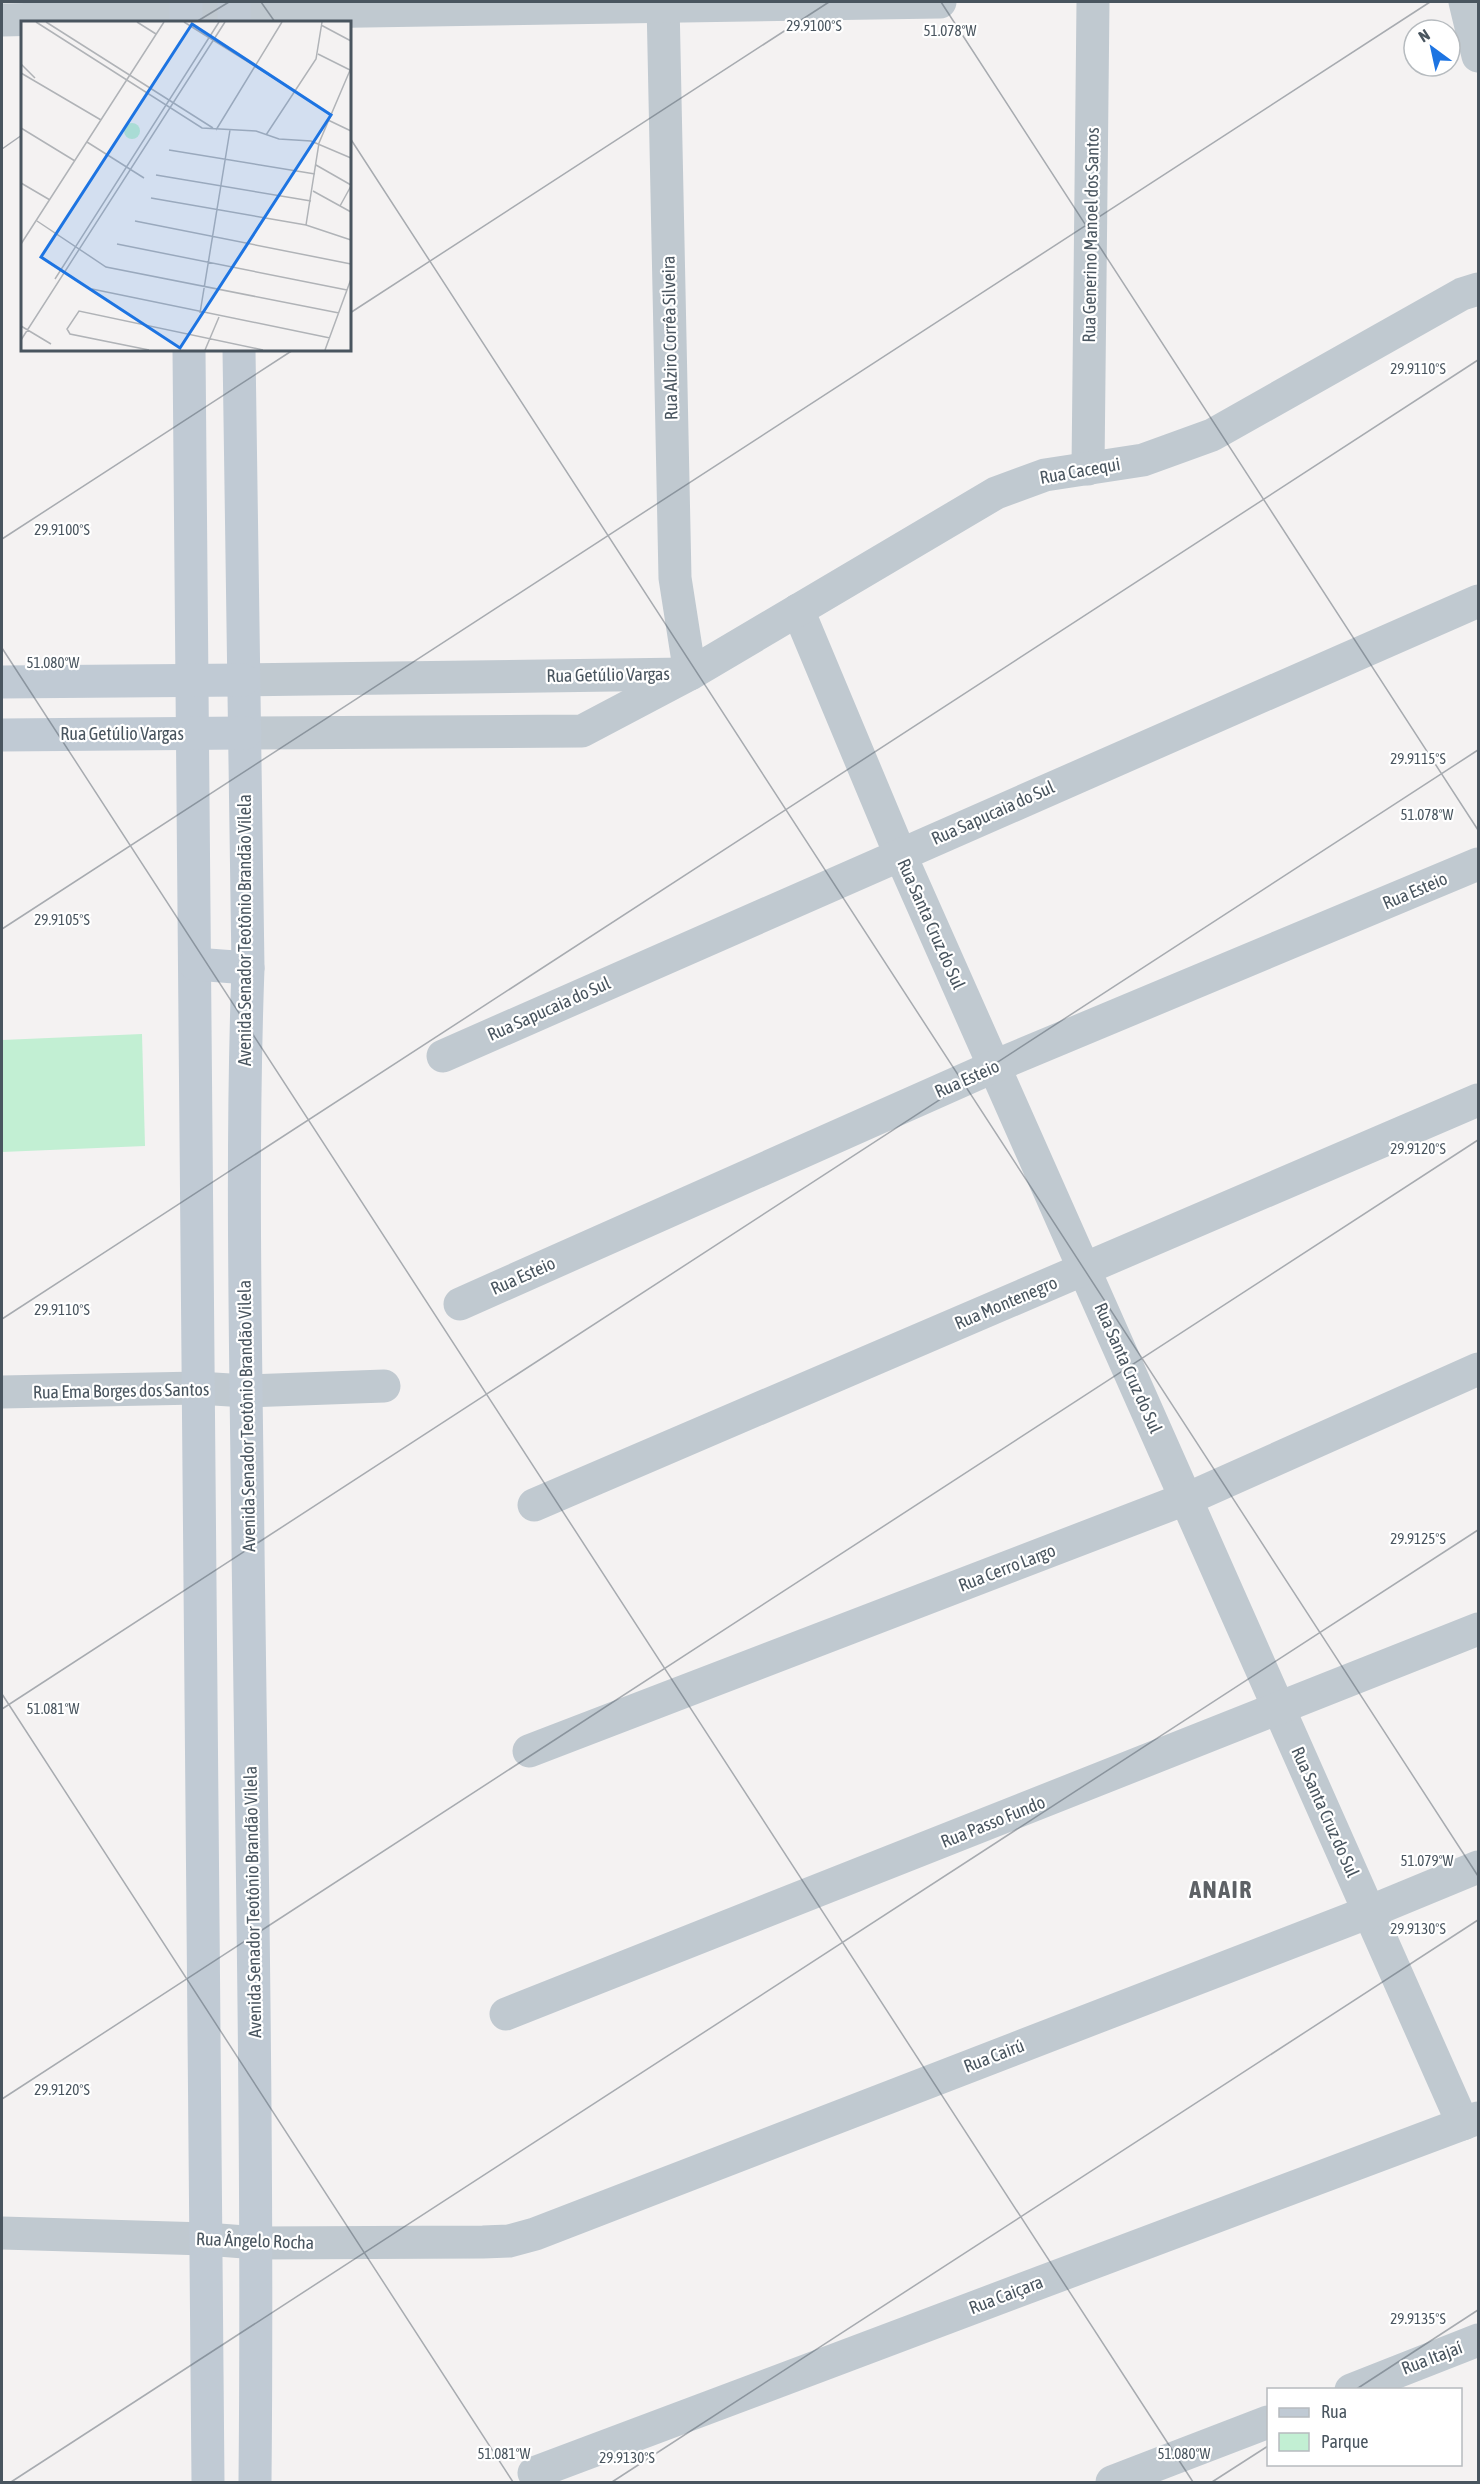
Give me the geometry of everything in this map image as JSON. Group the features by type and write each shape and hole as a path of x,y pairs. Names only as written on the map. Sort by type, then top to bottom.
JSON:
{"main road":[{"path":"189,351 208,2482"},
{"name":"Avenida Senador Teotônio Brandão Vilela","path":"239,351 248,968 245,1059 246,1391 257,2243 255,2482"},
{"name":"Rua Getúlio Vargas","path":"2,682 243,681"},
{"name":"Rua Getúlio Vargas","path":"2,735 245,733"},
{"path":"195,964 248,968"},
{"path":"196,1055 245,1059"}],"street":[{"path":"2,20 234,12 663,4 940,2"},
{"name":"Rua Generino Manoel dos Santos","path":"1088,469 1093,2"},
{"path":"1465,2 1478,55"},
{"name":"Rua Alziro Corrêa Silveira","path":"663,4 675,578 690,674"},
{"name":"Rua Cacequi","path":"690,674 996,493 1045,474 1143,460 1212,435 1462,294 1479,289"},
{"name":"Rua Sapucaia do Sul","path":"443,1056 1479,601"},
{"name":"Rua Santa Cruz do Sul","path":"798,610 900,854 1369,1912 1471,2121"},
{"name":"Rua Getúlio Vargas","path":"243,681 690,674"},
{"name":"Rua Getúlio Vargas","path":"245,733 582,731 690,674"},
{"name":"Rua Esteio","path":"460,1304 995,1066 1479,864"},
{"name":"Rua Montenegro","path":"534,1505 1479,1100"},
{"name":"Rua Cerro Largo","path":"529,1751 1186,1499 1479,1369"},
{"name":"Rua Ema Borges dos Santos","path":"2,1392 198,1388 246,1391 384,1386"},
{"name":"Rua Passo Fundo","path":"506,2014 1479,1629"},
{"name":"Rua Cairú","path":"508,2241 535,2234 1369,1912 1479,1867"},
{"name":"Rua Caiçara","path":"534,2473 1471,2121"},
{"name":"Rua Ângelo Rocha","path":"2,2233 206,2239 257,2243 508,2241"},
{"name":"Rua Itajaí","path":"1357,2388 1479,2340"},
{"path":"1112,2482 1267,2423"}],"green space":[{"path":"142,1034 145,1146 2,1152 2,1040"}],"district":[{"name":"ANAIR","path":"1221,1890"}]}
